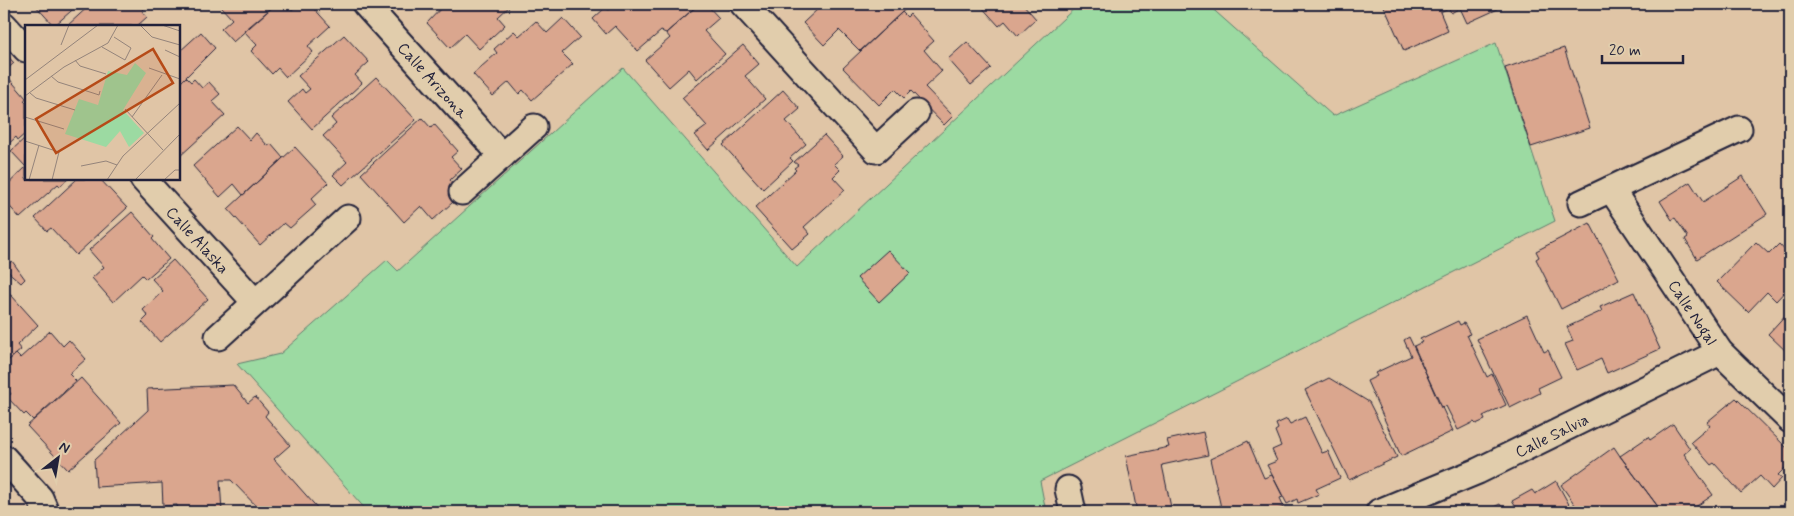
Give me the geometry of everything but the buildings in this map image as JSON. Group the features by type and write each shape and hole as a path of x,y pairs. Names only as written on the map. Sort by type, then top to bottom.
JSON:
{"street":[{"name":"Calle Arizona","path":"365,4 502,156"},
{"path":"744,4 876,150 916,113"},
{"path":"4,25 25,49"},
{"path":"462,192 534,127"},
{"path":"1580,203 1739,129"},
{"name":"Calle Alaska","path":"144,180 254,301"},
{"name":"Calle Nogal","path":"1611,189 1720,352 1790,420"},
{"path":"218,337 254,301 348,218"},
{"name":"Calle Salvia","path":"1379,512 1478,471 1720,352"},
{"path":"4,458 40,498 46,512"}],"green space":[{"path":"1079,4 1207,4 1333,116 1496,43 1555,221 1040,481 1046,512 368,512 237,364 280,354 387,260 398,271 623,68 797,267"}]}
